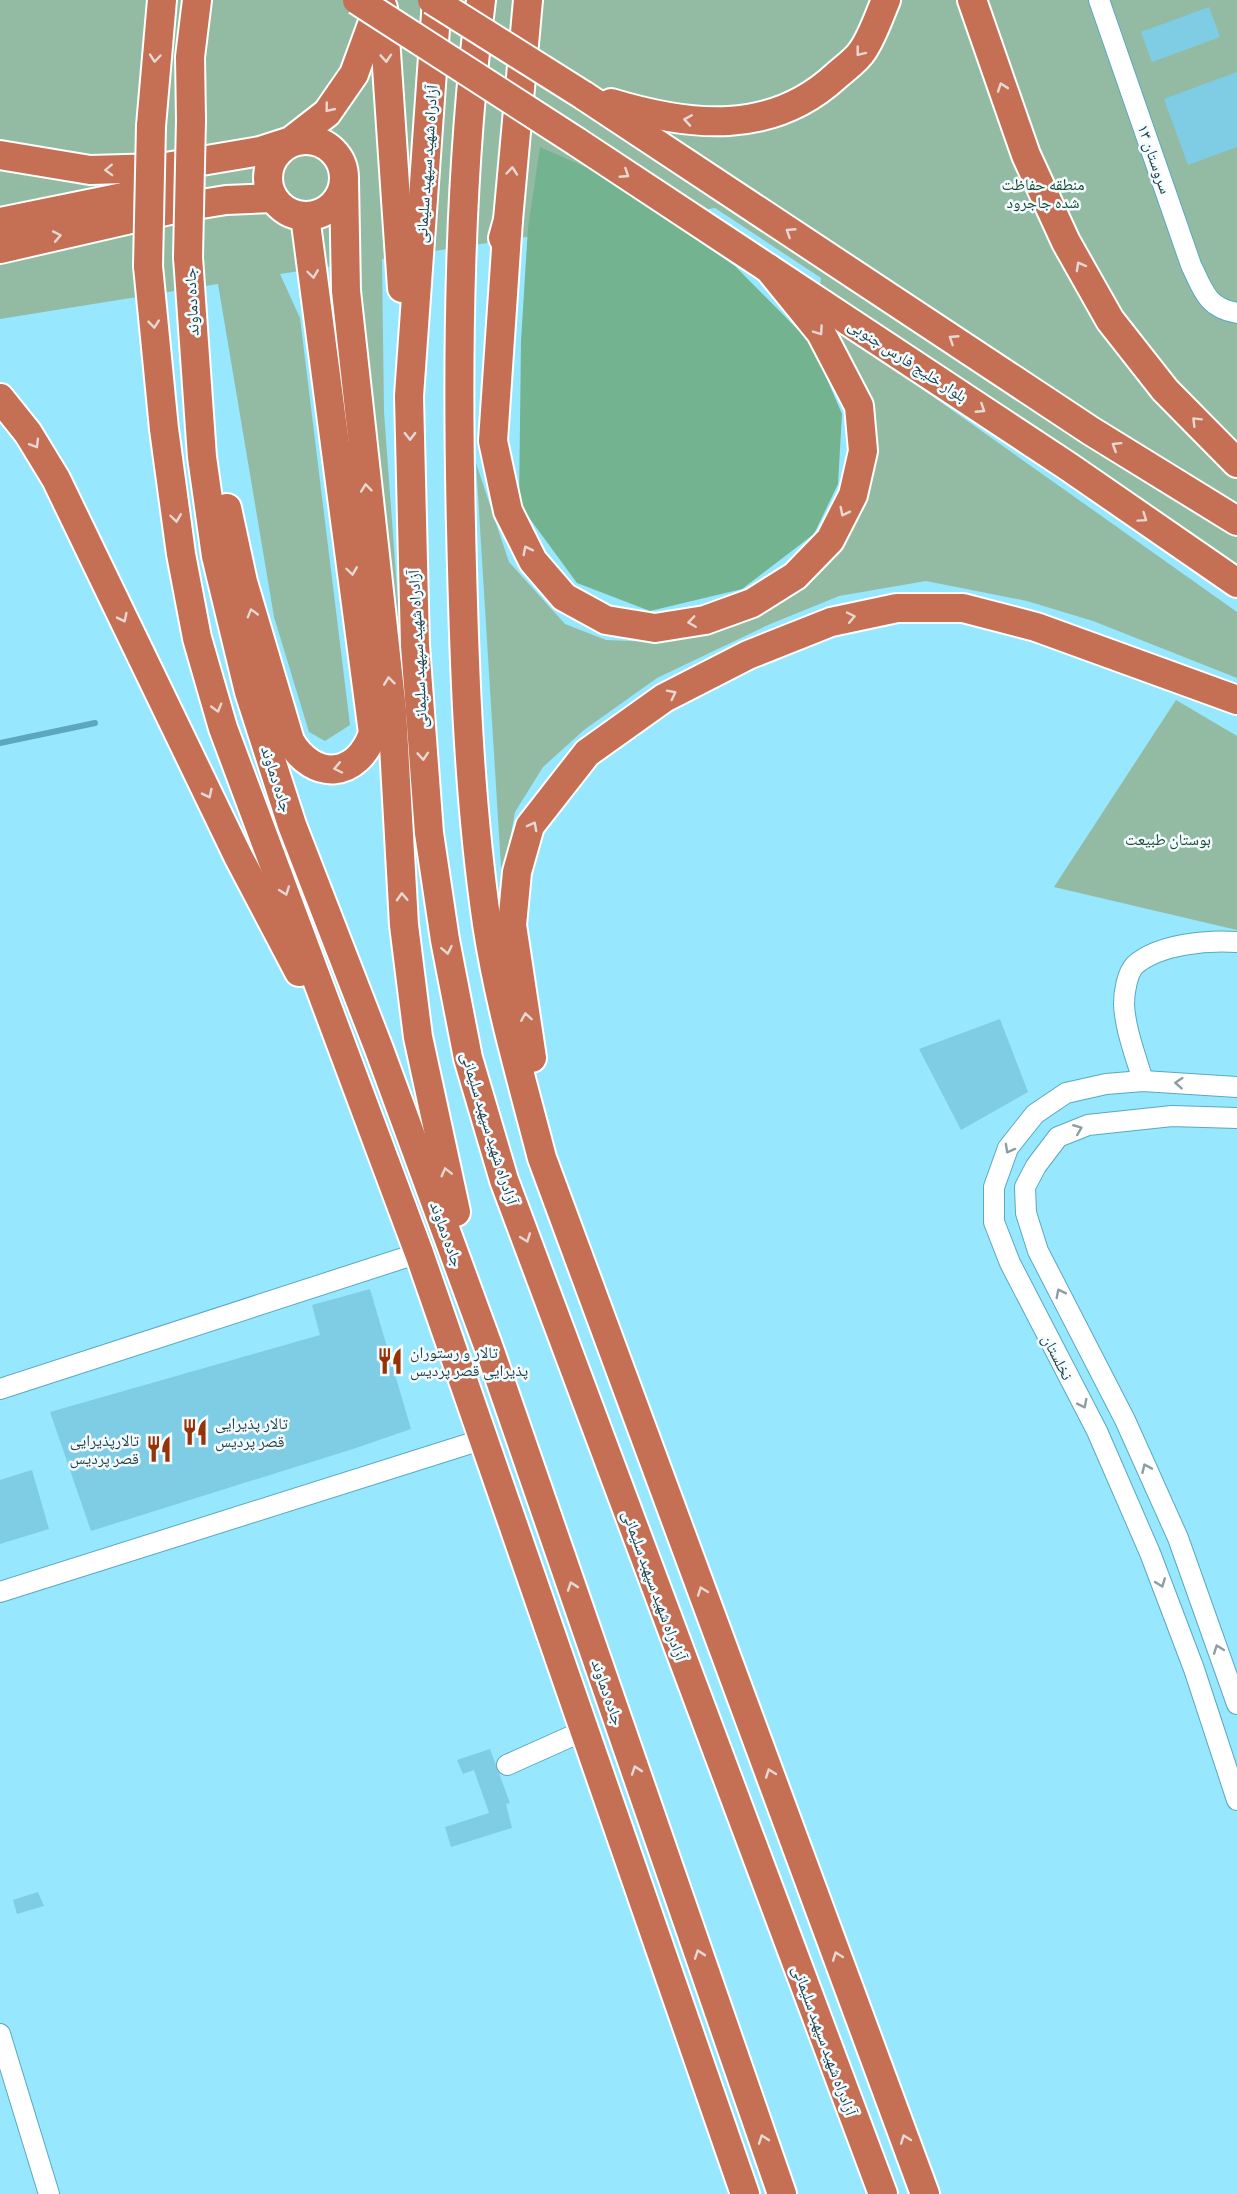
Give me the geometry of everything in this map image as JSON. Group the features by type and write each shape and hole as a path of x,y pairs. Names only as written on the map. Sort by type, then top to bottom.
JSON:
{"highway":[{"name":"جاده دماوند","path":"162,0 151,126 148,266 164,429 181,554 197,638 223,728 419,1253 745,2194"},
{"name":"جاده دماوند","path":"197,0 190,57 188,257 195,366 202,457 216,556 249,692 292,825 384,1060 490,1351 782,2194"},
{"name":"بلوار خلیج فارس جنوبی","path":"357,0 1070,467 1237,583"},
{"path":"344,181 336,202 327,210 305,216 292,214 273,198 268,186 267,174 271,161 291,141 327,113 354,74 382,0"},
{"path":"382,0 409,396"},
{"path":"432,0 583,95 1091,430 1237,521"},
{"name":"آزادراه شهید سپهبد سلیمانی","path":"437,0 409,396 415,645 429,833 445,940 468,1058 508,1192 883,2194"},
{"path":"481,0 463,212 459,412 463,642 474,823 488,928 511,1039 542,1158 925,2194"},
{"path":"528,0 508,220 493,441 508,511 533,561 564,597 606,620 655,627 705,620 752,603 795,576 830,540 853,495 863,451 859,406 821,333 769,269"},
{"path":"583,95 645,113 708,124 766,117 819,92 863,52 886,0"},
{"path":"972,0 1026,154 1066,242 1110,320 1166,390 1237,463"},
{"path":"0,155 90,170 160,168 260,151 306,138 322,142 335,152 339,159 344,181 346,291 392,710 404,926 418,1036 442,1157 490,1351"},
{"path":"0,222 123,197 179,180 271,161"},
{"path":"0,249 183,207 226,200 273,198"},
{"path":"195,366 243,582 290,741 298,755 311,765 326,770 343,768 363,755 373,733 305,216"},
{"path":"459,412 508,220"},
{"path":"0,398 28,432 56,479 238,856 352,1076"},
{"path":"542,1158 531,1049 512,925 517,872 530,826 587,753 664,698 748,655 831,622 897,608 963,608 1036,627 1237,700"}],"street":[{"name":"سروستان ۱۳","path":"1100,0 1191,265 1207,297 1230,311"},
{"path":"1143,1081 1124,1005 1126,983 1135,966 1166,949 1212,940 1237,942"},
{"name":"نخلستان","path":"1237,1087 1143,1081 1106,1084 1066,1093 1035,1114 1008,1148 994,1187 994,1222 1010,1263 1097,1431 1150,1553 1194,1669 1237,1800"},
{"name":"نخلستان","path":"1237,1118 1173,1116 1088,1125 1058,1137 1036,1166 1025,1187 1026,1213 1038,1251 1125,1420 1178,1538 1237,1704"},
{"path":"0,1389 419,1253"},
{"path":"0,1592 484,1439"},
{"path":"507,1765 583,1731"},
{"path":"0,2034 50,2194"}],"green space":[{"name":"منطقه حفاظت شده جاجرود","path":"0,0 1237,0 1237,567 820,285 821,278 715,208 382,259 384,412 402,657 396,652 360,325 359,262 280,274 300,318 350,725 325,741 309,732 274,617 218,284 0,319"},
{"path":"540,147 597,172 735,266 812,344 842,414 838,484 814,534 742,589 650,611 577,583 519,504 521,341 528,228"},
{"path":"815,313 1237,612 1237,678 1093,621 1027,601 926,581 839,596 768,625 657,678 584,730 543,767 515,812 502,883 476,463 509,562 565,624 606,640 658,642 707,633 823,562 860,513 872,476"},
{"name":"بوستان طبیعت","path":"1176,700 1237,736 1237,930 1054,887"}],"building":[{"path":"1209,7 1220,37 1152,62 1141,32"},
{"path":"1237,72 1237,147 1188,165 1164,99"},
{"path":"1000,1019 1028,1092 961,1130 919,1049"},
{"name":"تالار پذیرایی قصر پردیس","path":"370,1289 411,1429 91,1531 50,1412 320,1335 312,1305"},
{"path":"32,1470 49,1529 0,1544 0,1480"},
{"path":"490,1749 510,1803 506,1804 512,1828 451,1847 445,1827 489,1813 474,1770 463,1774 457,1760"},
{"path":"38,1892 44,1906 17,1914 13,1900"}],"waterway":[{"path":"0,743 95,723"}],"place":[{"name":"تالار و رستوران پذیرایی قصر پردیس","path":"390,1361"},
{"name":"تالار پذیرایی قصر پردیس","path":"195,1432"},
{"name":"تالارپذیرایی قصر پردیس","path":"159,1449"}]}
